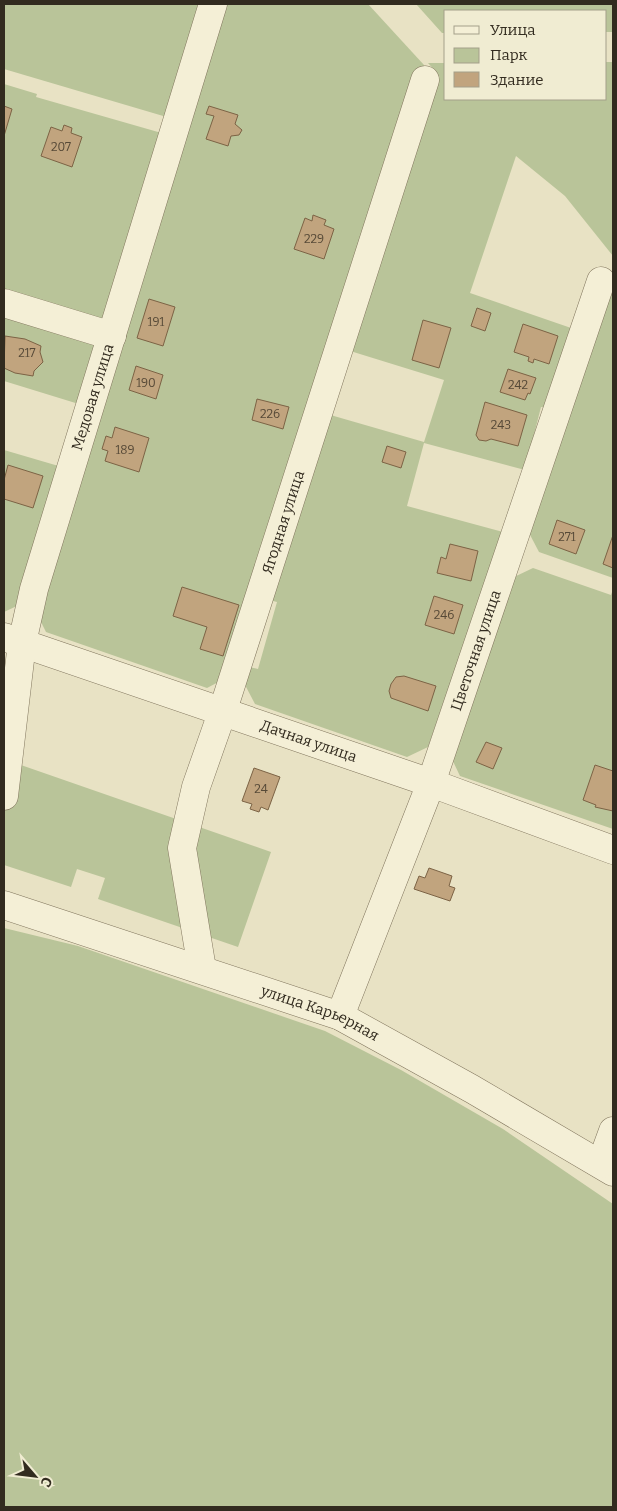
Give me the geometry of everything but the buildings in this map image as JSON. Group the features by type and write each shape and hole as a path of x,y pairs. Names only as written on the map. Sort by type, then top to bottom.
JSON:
{"street":[{"name":"Медовая улица","path":"4,796 13,640 34,589 213,4"},
{"name":"Ягодная улица","path":"202,969 182,848 196,787 222,713 425,80"},
{"name":"Цветочная улица","path":"340,1016 431,783 601,281"},
{"path":"4,303 112,336"},
{"name":"Дачная улица","path":"13,640 431,783 613,850"},
{"name":"улица Карьерная","path":"4,905 340,1016 607,1168"},
{"path":"607,1168 613,1131"}],"green space":[{"path":"4,4 205,4 170,118 4,69"},
{"path":"221,4 368,4 424,65 228,677 207,688 46,632 35,610"},
{"path":"416,4 613,4 613,32 607,32 607,10 444,10 444,33"},
{"path":"607,62 613,62 613,256 565,196 516,156 470,293 574,329 546,408 541,407 525,470 424,443 407,506 503,532 428,747 407,757 255,704 244,683 249,667 258,669 277,602 269,600 327,414 424,442 444,380 347,350 436,72 428,63 444,63 444,100 607,100"},
{"path":"4,84 37,94 36,97 165,134 106,326 4,295"},
{"path":"613,287 613,578 539,552 528,531"},
{"path":"4,311 101,341 82,405 4,381"},
{"path":"4,450 62,467 19,605 4,612"},
{"path":"533,568 611,595 613,589 613,829 460,776 450,755 512,578"},
{"path":"18,764 271,852 238,947 98,899 105,878 77,869 71,887 4,865 4,806"},
{"path":"4,928 78,946 325,1031 401,1070 503,1129 613,1204 613,1507 4,1507"}]}
